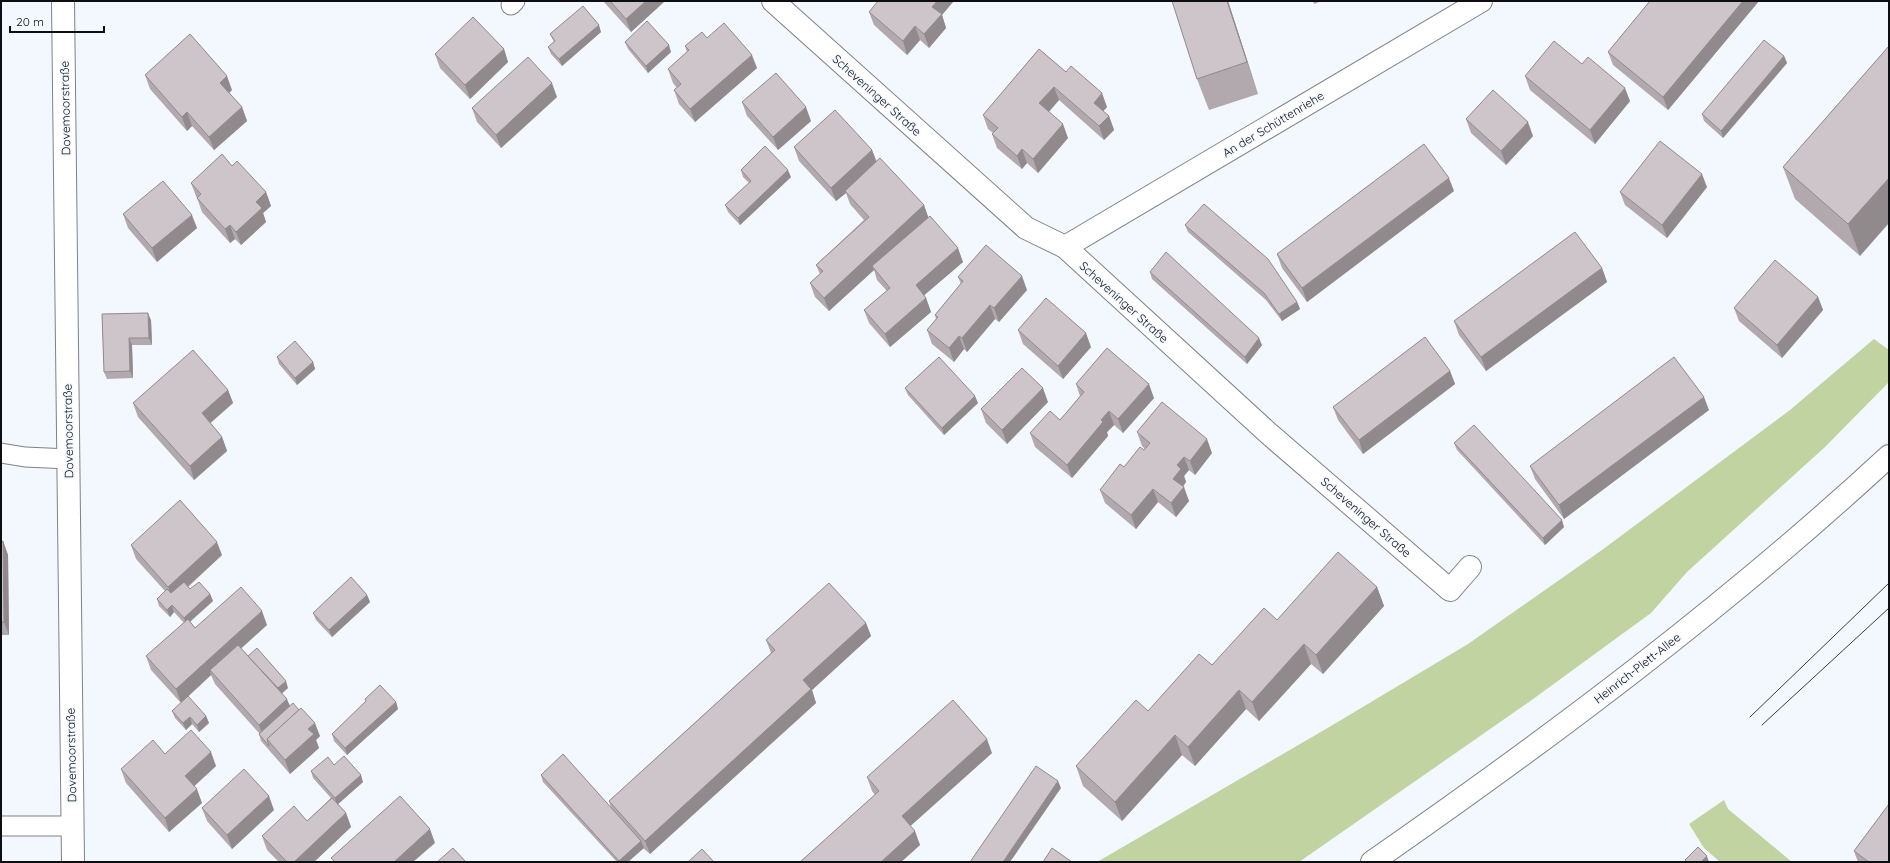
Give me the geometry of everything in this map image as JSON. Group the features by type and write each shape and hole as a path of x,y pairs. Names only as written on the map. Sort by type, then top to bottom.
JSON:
{"street":[{"name":"Dovemoorstraße","path":"63,1 69,459 72,862"},
{"name":"Scheveninger Straße","path":"772,1 1026,228 1065,248 1262,427 1450,590 1470,567"},
{"name":"An der Schüttenriehe","path":"1065,248 1481,1"},
{"name":"Heinrich-Plett-Allee","path":"1372,862 1550,734 1719,604 1889,456"}],"lane":[{"path":"1,453 25,457 69,459"},
{"path":"1,826 72,826"}],"green space":[{"path":"1874,339 1889,350 1889,382 1825,447 1687,572 1651,613 1529,702 1299,862 1097,862 1331,726 1468,644 1602,550 1790,410"},
{"path":"1724,800 1728,809 1792,862 1720,862 1704,848 1689,824"}],"building":[{"path":"610,1 646,1 626,19"},
{"path":"878,1 937,1 932,7 942,14 924,34 915,26 903,41 869,12"},
{"path":"1172,1 1227,1 1247,62 1197,79"},
{"path":"1650,1 1743,1 1663,97 1608,52"},
{"path":"583,6 599,25 559,59 548,47 555,41 550,34"},
{"path":"473,17 504,49 465,85 435,54"},
{"path":"647,21 669,45 646,66 625,42"},
{"path":"724,23 752,55 690,109 674,90 681,84 668,69 689,50 685,46 702,32 707,38"},
{"path":"190,34 227,76 220,83 242,107 209,137 187,112 182,117 145,75"},
{"path":"1764,40 1784,56 1721,131 1702,114"},
{"path":"1554,41 1582,64 1588,57 1625,88 1590,130 1525,76"},
{"path":"1889,46 1889,178 1848,224 1783,167"},
{"path":"1039,49 1066,72 1071,66 1102,93 1094,103 1109,116 1099,126 1054,87 1039,103 1063,124 1033,159 1022,149 1017,156 992,134 998,128 983,115"},
{"path":"528,57 552,83 496,135 472,108"},
{"path":"776,73 806,107 773,137 742,102"},
{"path":"1493,90 1528,122 1501,151 1466,119"},
{"path":"835,110 872,150 831,188 794,147"},
{"path":"1660,141 1702,174 1662,225 1620,192"},
{"path":"1424,144 1449,178 1302,288 1277,254"},
{"path":"765,146 788,170 738,218 725,205 751,181 741,170"},
{"path":"222,154 232,166 237,161 266,192 256,202 262,208 236,232 230,225 225,229 197,198 201,194 191,183"},
{"path":"880,158 924,205 824,298 810,283 823,271 816,265 869,217 845,191"},
{"path":"163,181 192,215 152,248 123,214"},
{"path":"1204,204 1268,259 1297,302 1279,314 1264,293 1185,225"},
{"path":"930,216 958,248 916,285 926,298 885,334 864,310 890,288 872,266"},
{"path":"1575,232 1602,268 1481,357 1454,321"},
{"path":"986,245 1022,276 994,308 990,305 962,338 959,336 949,348 927,330 938,317 935,315 963,281 958,277"},
{"path":"1166,252 1259,338 1245,357 1150,272"},
{"path":"1775,260 1818,297 1777,345 1734,308"},
{"path":"1046,298 1086,333 1058,366 1018,330"},
{"path":"148,313 149,338 129,338 130,371 104,372 102,314"},
{"path":"1425,337 1450,371 1359,440 1333,407"},
{"path":"295,341 313,362 295,378 277,357"},
{"path":"1107,348 1149,384 1118,419 1109,411 1101,420 1103,422 1067,465 1030,433 1050,411 1060,420 1084,392 1076,384"},
{"path":"193,350 228,390 202,413 222,437 190,466 133,403"},
{"path":"939,357 975,396 942,428 905,388"},
{"path":"1674,357 1704,397 1559,505 1530,466"},
{"path":"1022,368 1043,388 1002,430 981,409"},
{"path":"1162,402 1207,439 1190,461 1184,457 1177,465 1181,469 1173,479 1184,487 1171,503 1153,489 1131,515 1100,490 1120,464 1124,467 1140,447 1144,450 1150,443 1137,432"},
{"path":"1474,425 1562,520 1543,538 1454,443"},
{"path":"180,500 217,542 168,587 131,545"},
{"path":"1,541 3,541 4,622 1,622"},
{"path":"1338,552 1377,587 1316,655 1304,644 1252,702 1239,690 1188,747 1175,735 1115,802 1076,766 1136,700 1148,711 1199,654 1212,665 1264,608 1277,620"},
{"path":"351,577 367,595 329,630 313,613"},
{"path":"184,582 190,589 199,582 210,594 184,618 172,605 167,610 157,599 167,589 171,593"},
{"path":"829,583 866,623 803,680 811,689 645,841 609,801 775,650 766,640"},
{"path":"241,587 262,611 176,689 146,656 188,619 195,628"},
{"path":"238,645 287,699 259,725 210,670"},
{"path":"257,648 286,681 278,688 248,656"},
{"path":"380,685 396,702 345,748 332,734"},
{"path":"188,696 206,716 197,725 190,717 183,723 172,711"},
{"path":"953,700 987,739 902,816 915,831 881,862 800,862 879,791 867,777"},
{"path":"293,703 299,710 267,739 269,746 259,734"},
{"path":"301,708 315,723 308,729 314,734 285,760 267,739"},
{"path":"191,730 211,752 185,776 197,789 165,818 121,769 153,740 165,754"},
{"path":"563,754 641,841 619,861 541,775"},
{"path":"344,756 361,775 335,798 311,771 328,757 334,765"},
{"path":"1036,766 1058,781 1003,862 970,862"},
{"path":"244,769 269,796 227,835 202,808"},
{"path":"400,796 430,829 394,862 335,862 331,858"},
{"path":"332,798 346,813 294,862 287,862 262,836 294,806 307,821"},
{"path":"1889,804 1889,862 1869,862 1854,851"},
{"path":"1698,847 1707,856 1701,862 1687,862 1685,860"},
{"path":"453,848 466,862 437,862"},
{"path":"1052,848 1072,862 1043,862"},
{"path":"702,849 714,862 688,862"}],"tram line":[{"path":"1750,717 1889,583"},
{"path":"1762,725 1889,608"}]}
